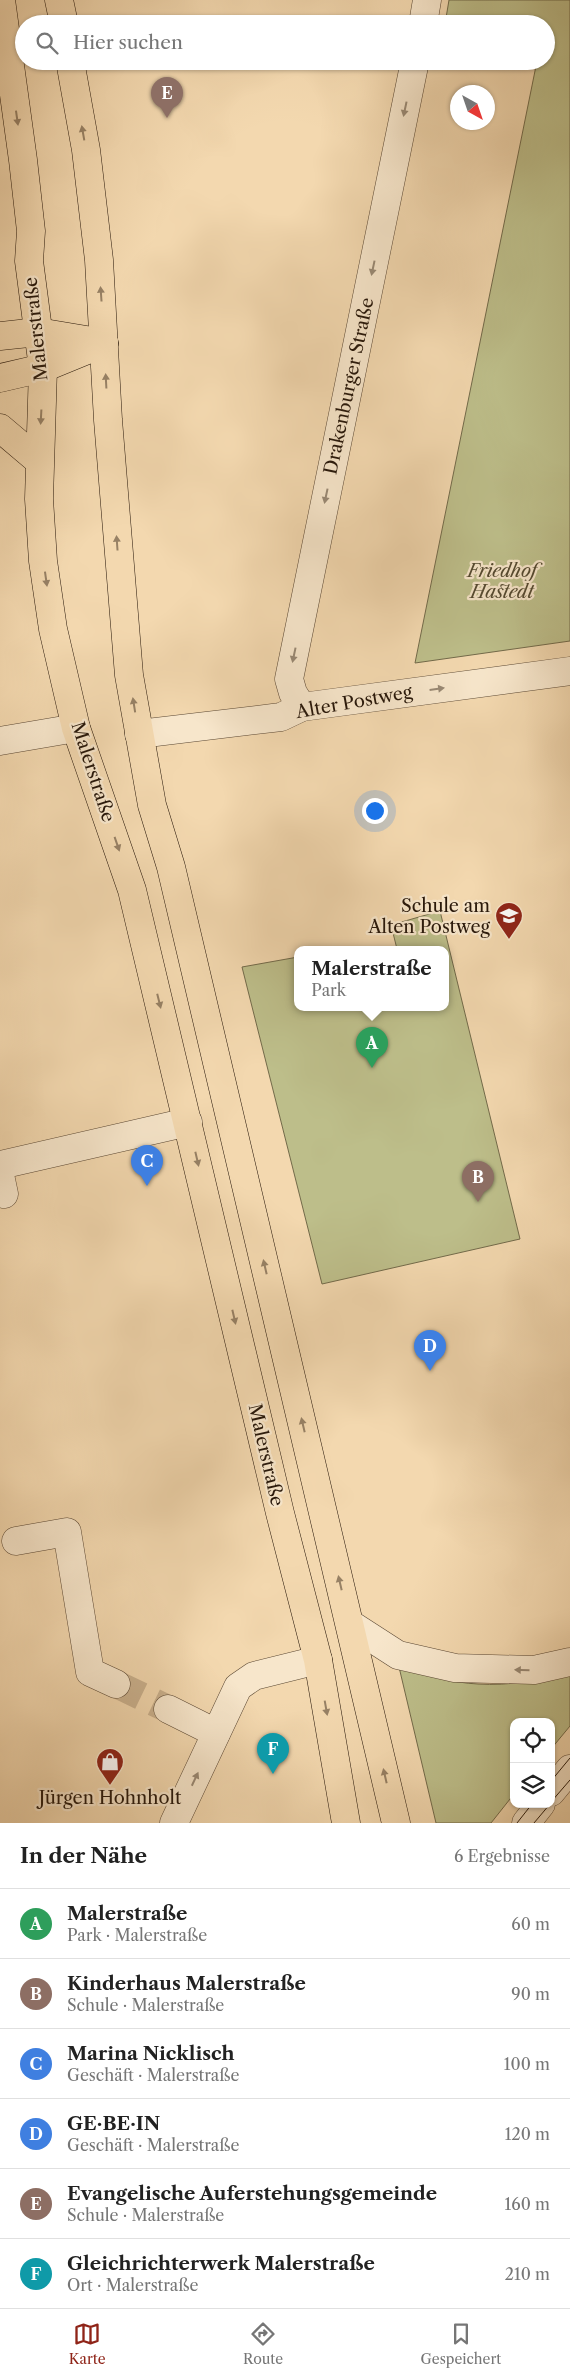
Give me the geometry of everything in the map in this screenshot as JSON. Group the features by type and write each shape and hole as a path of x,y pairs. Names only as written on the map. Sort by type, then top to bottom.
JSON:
{"main road":[{"name":"Malerstraße","path":"0,0 23,160 30,231 29,261 43,368 39,461 43,561 53,629 76,728 132,890 280,1513 318,1660 346,1823"},
{"path":"59,0 62,15"},
{"path":"72,70 86,150 99,260 120,588 129,675 138,734 152,805 171,867 396,1823"},
{"path":"0,336 38,332 104,343"},
{"path":"0,378 43,368 104,343"},
{"path":"0,428 39,461"}],"street":[{"path":"424,15 427,0"},
{"name":"Drakenburger Straße","path":"302,707 293,693 289,679 413,70"},
{"name":"Alter Postweg","path":"138,734 281,717 302,707 570,671"},
{"path":"0,741 76,728"},
{"path":"0,1165 188,1122"},
{"path":"16,1540 68,1532 90,1672 116,1684"},
{"path":"350,1624 398,1655 455,1668 534,1670 570,1662"},
{"path":"174,1823 238,1686 254,1676 318,1660"},
{"path":"168,1709 216,1733"},
{"path":"555,1787 570,1770"},
{"path":"526,1823 538,1808"}],"green space":[{"name":"Friedhof Hastedt","path":"449,0 570,0 570,641 415,663 535,70 555,70 555,15 446,15"},
{"path":"440,911 449,946 396,946 391,925"},
{"path":"449,948 520,1239 322,1284 242,967 294,958 294,1011 449,1011"},
{"path":"399,1667 448,1680 478,1684 536,1681 570,1675 570,1726 555,1744 555,1718 510,1718 510,1799 491,1823 436,1823"}],"tunnel":[{"path":"116,1684 168,1709"}],"tram line":[{"path":"555,1776 570,1758"},
{"path":"555,1797 570,1780"},
{"path":"517,1823 529,1808"},
{"path":"534,1823 547,1808"}],"place":[{"name":"Evangelische Auferstehungsgemeinde","path":"167,118"},
{"name":"Schule am Alten Postweg","path":"509,940"},
{"name":"Malerstraße","path":"372,1068"},
{"name":"Marina Nicklisch","path":"147,1186"},
{"name":"Kinderhaus Malerstraße","path":"478,1202"},
{"name":"GE·BE·IN","path":"430,1371"},
{"name":"Gleichrichterwerk Malerstraße","path":"273,1774"},
{"name":"Jürgen Hohnholt","path":"110,1786"}]}
